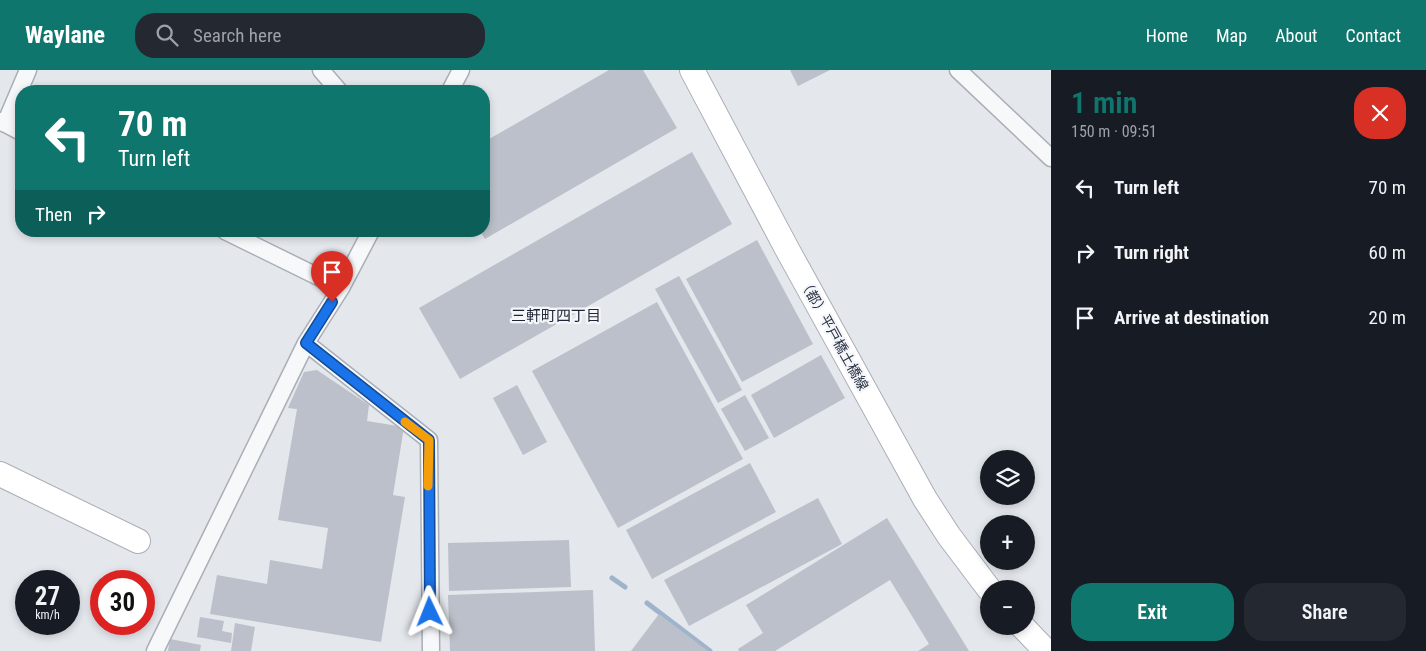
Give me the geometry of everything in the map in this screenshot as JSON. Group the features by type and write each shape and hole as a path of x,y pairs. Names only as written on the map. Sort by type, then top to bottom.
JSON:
{"street":[{"path":"21,85 28,70"},
{"path":"321,70 334,85"},
{"path":"453,85 461,70"},
{"name":"（都）平戸橋土橋線","path":"692,70 787,249 926,500 949,536 982,580"},
{"path":"958,70 1051,158"},
{"path":"15,96 2,123 15,129"},
{"path":"237,237 341,288"},
{"path":"155,651 306,343 341,288 368,237"},
{"path":"306,343 429,440 431,651"},
{"path":"0,474 138,541"},
{"path":"1031,635 1046,651"}],"building":[{"path":"609,70 643,70 677,128 490,236 490,139"},
{"path":"790,70 830,70 798,86"},
{"path":"692,152 732,224 460,379 419,308"},
{"path":"757,240 813,344 742,382 686,279"},
{"path":"679,276 742,390 718,403 655,289"},
{"path":"657,302 743,459 618,528 532,371"},
{"path":"821,355 845,398 774,438 751,395"},
{"path":"317,370 369,405 367,421 404,427 393,495 405,497 381,642 210,614 217,575 267,584 270,560 322,569 328,528 278,520 297,409 288,408 304,372"},
{"path":"517,385 547,442 523,455 493,398"},
{"path":"745,395 769,438 745,451 721,409"},
{"path":"750,463 776,512 652,579 626,530"},
{"path":"818,498 842,544 689,626 664,580"},
{"path":"887,518 969,651 918,651 929,644 890,580 775,651 739,651 738,649 763,633 746,605"},
{"path":"569,540 571,587 449,591 448,543"},
{"path":"593,590 595,651 450,651 448,595"},
{"path":"659,614 708,651 631,651"},
{"path":"200,617 224,621 222,631 232,633 231,643 197,637"},
{"path":"235,623 255,627 251,651 231,651"},
{"path":"170,639 201,645 200,651 168,651"}],"waterway":[{"path":"612,578 625,587"},
{"path":"647,603 710,651"}],"slow traffic":[{"path":"405,422 429,440 428,486"}],"district":[{"name":"三軒町四丁目","path":"556,316"}],"route":[{"path":"332,302 306,343 429,440 428,574 430,612"}]}
